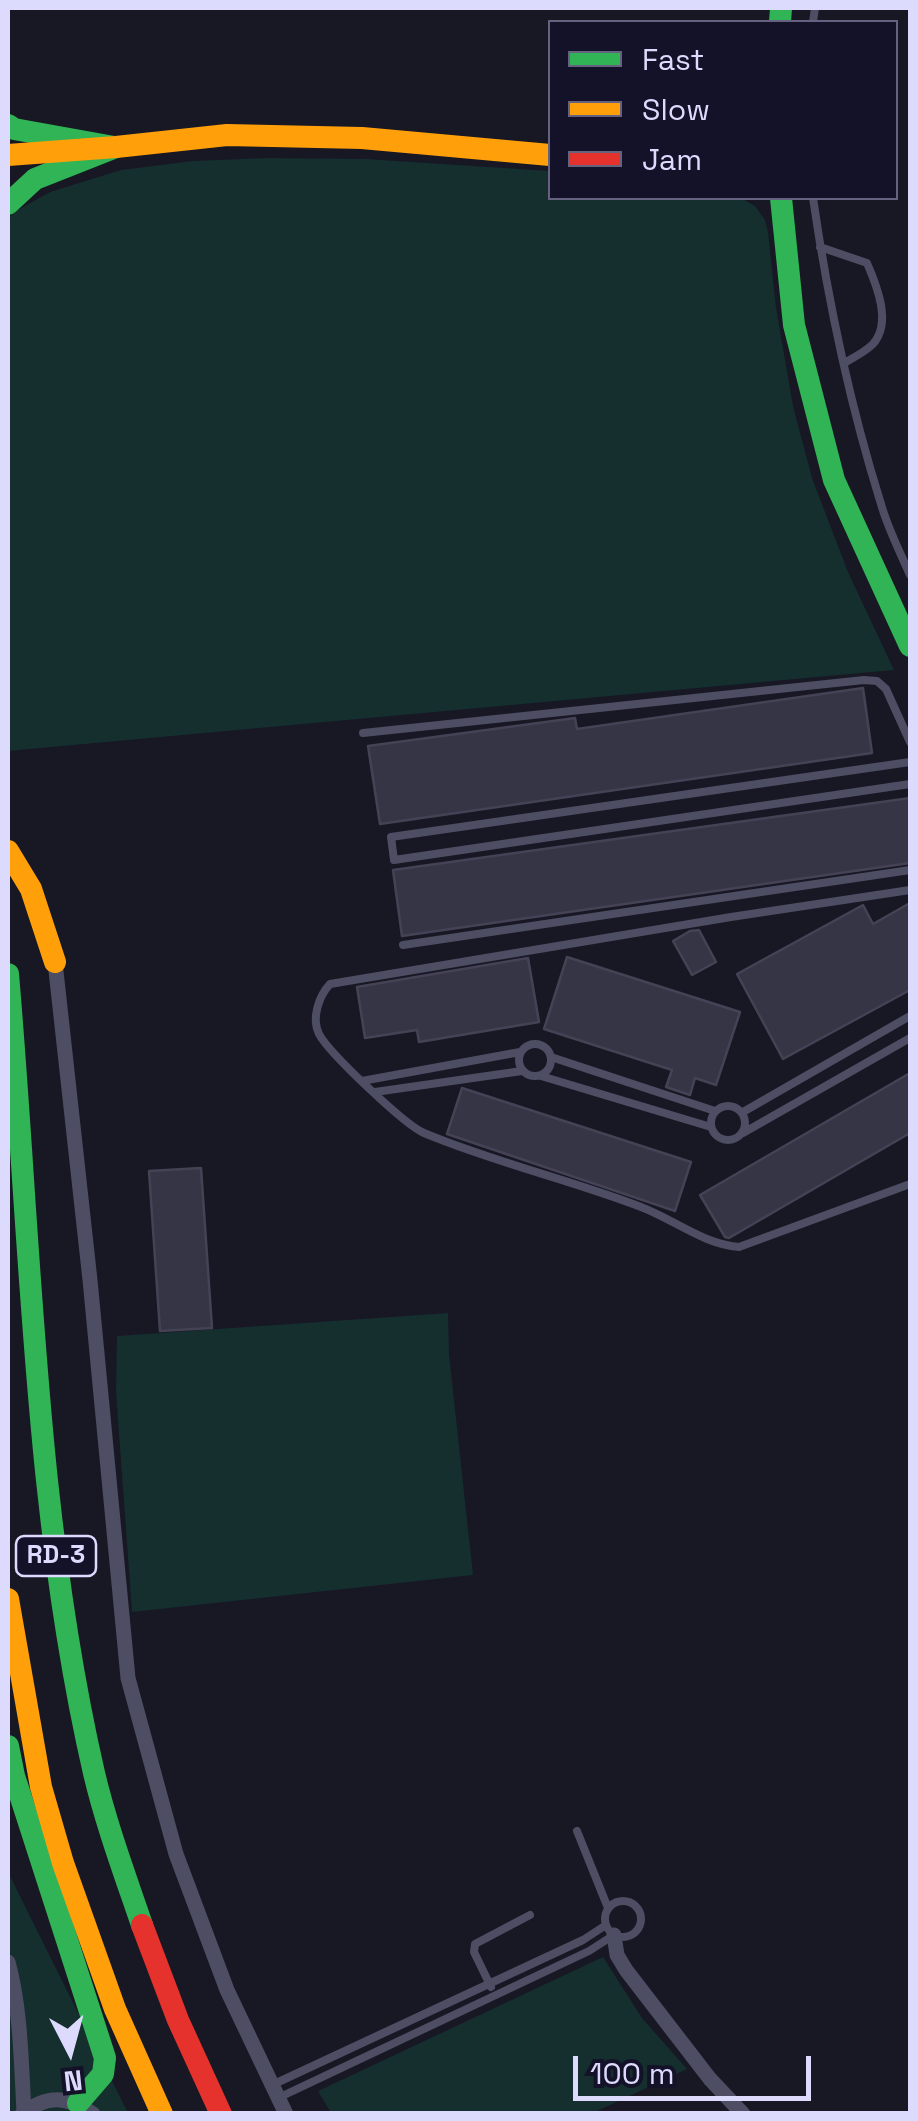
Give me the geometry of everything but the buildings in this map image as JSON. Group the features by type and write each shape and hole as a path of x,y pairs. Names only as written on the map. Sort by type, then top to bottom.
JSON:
{"main road":[{"path":"8,124 116,147"},
{"path":"8,155 227,135 362,138 548,154"},
{"path":"8,204 35,179 116,147"},
{"path":"780,200 794,325 834,480 909,636"},
{"path":"8,851 40,912 55,962"},
{"name":"RD-3","path":"8,974 45,1441 59,1586 76,1686 96,1778 139,1918 192,2057 222,2114"},
{"name":"RD-3","path":"8,1599 41,1787 63,1864 114,2009 162,2114"},
{"path":"8,1746 14,1776 105,2058 103,2074 85,2108"}],"street":[{"path":"55,962 128,1678 176,1854 227,1990 286,2114"},
{"path":"610,1930 626,1970 743,2114"},
{"path":"8,1962 17,2005 23,2112 40,2102 59,2099 85,2108"}],"lane":[{"path":"813,200 844,363 882,508 910,575"},
{"path":"820,247 867,264 878,288 882,325 874,342 844,363"},
{"path":"362,732 864,680 877,681 886,690 910,742"},
{"path":"910,762 391,837 394,860 910,784"},
{"path":"403,945 910,870"},
{"path":"910,890 330,984 318,1002 316,1022 319,1034 352,1073 421,1132 644,1208 722,1246 740,1247 910,1184"},
{"path":"742,1112 910,1016"},
{"path":"715,1111 711,1127 717,1137 734,1140 910,1038"},
{"path":"362,1081 520,1052 528,1045 538,1044 552,1057 715,1111 729,1106 742,1112 746,1123 743,1133"},
{"path":"520,1052 518,1062 522,1071 531,1076 711,1127"},
{"path":"541,1076 550,1068 552,1057"},
{"path":"375,1092 522,1071"},
{"path":"576,1831 608,1908 605,1919 610,1930 626,1937 636,1932 642,1915 636,1904 624,1900 608,1908"},
{"path":"494,1995 474,1952 476,1944 530,1916"},
{"path":"275,2091 489,1983 610,1930"},
{"path":"275,2091 590,1951 610,1930"}],"green space":[{"path":"366,159 548,171 548,200 744,200 755,206 768,232 793,406 812,478 848,572 894,670 8,751 8,220 14,212 50,192 121,170 193,161"},
{"path":"448,1313 473,1575 132,1612 116,1392 117,1336"},
{"path":"8,1872 128,2113 8,2113"},
{"path":"603,1957 642,2018 687,2069 593,2113 331,2113 318,2091"}],"traffic: fast":[{"path":"780,20 781,8"},
{"path":"8,125 114,147"},
{"path":"8,204 35,179 116,147"},
{"path":"781,200 794,325 834,480 910,646"},
{"path":"8,974 37,1375 58,1575 94,1773 142,1925"},
{"path":"8,1746 14,1776 105,2058 103,2074 78,2103"}],"traffic: slow":[{"path":"8,155 227,135 362,138 548,155"},
{"path":"8,851 31,889 55,962"},
{"path":"8,1599 41,1787 63,1863 115,2009 162,2114"}],"traffic: jam":[{"path":"142,1925 178,2020 221,2114"}]}
